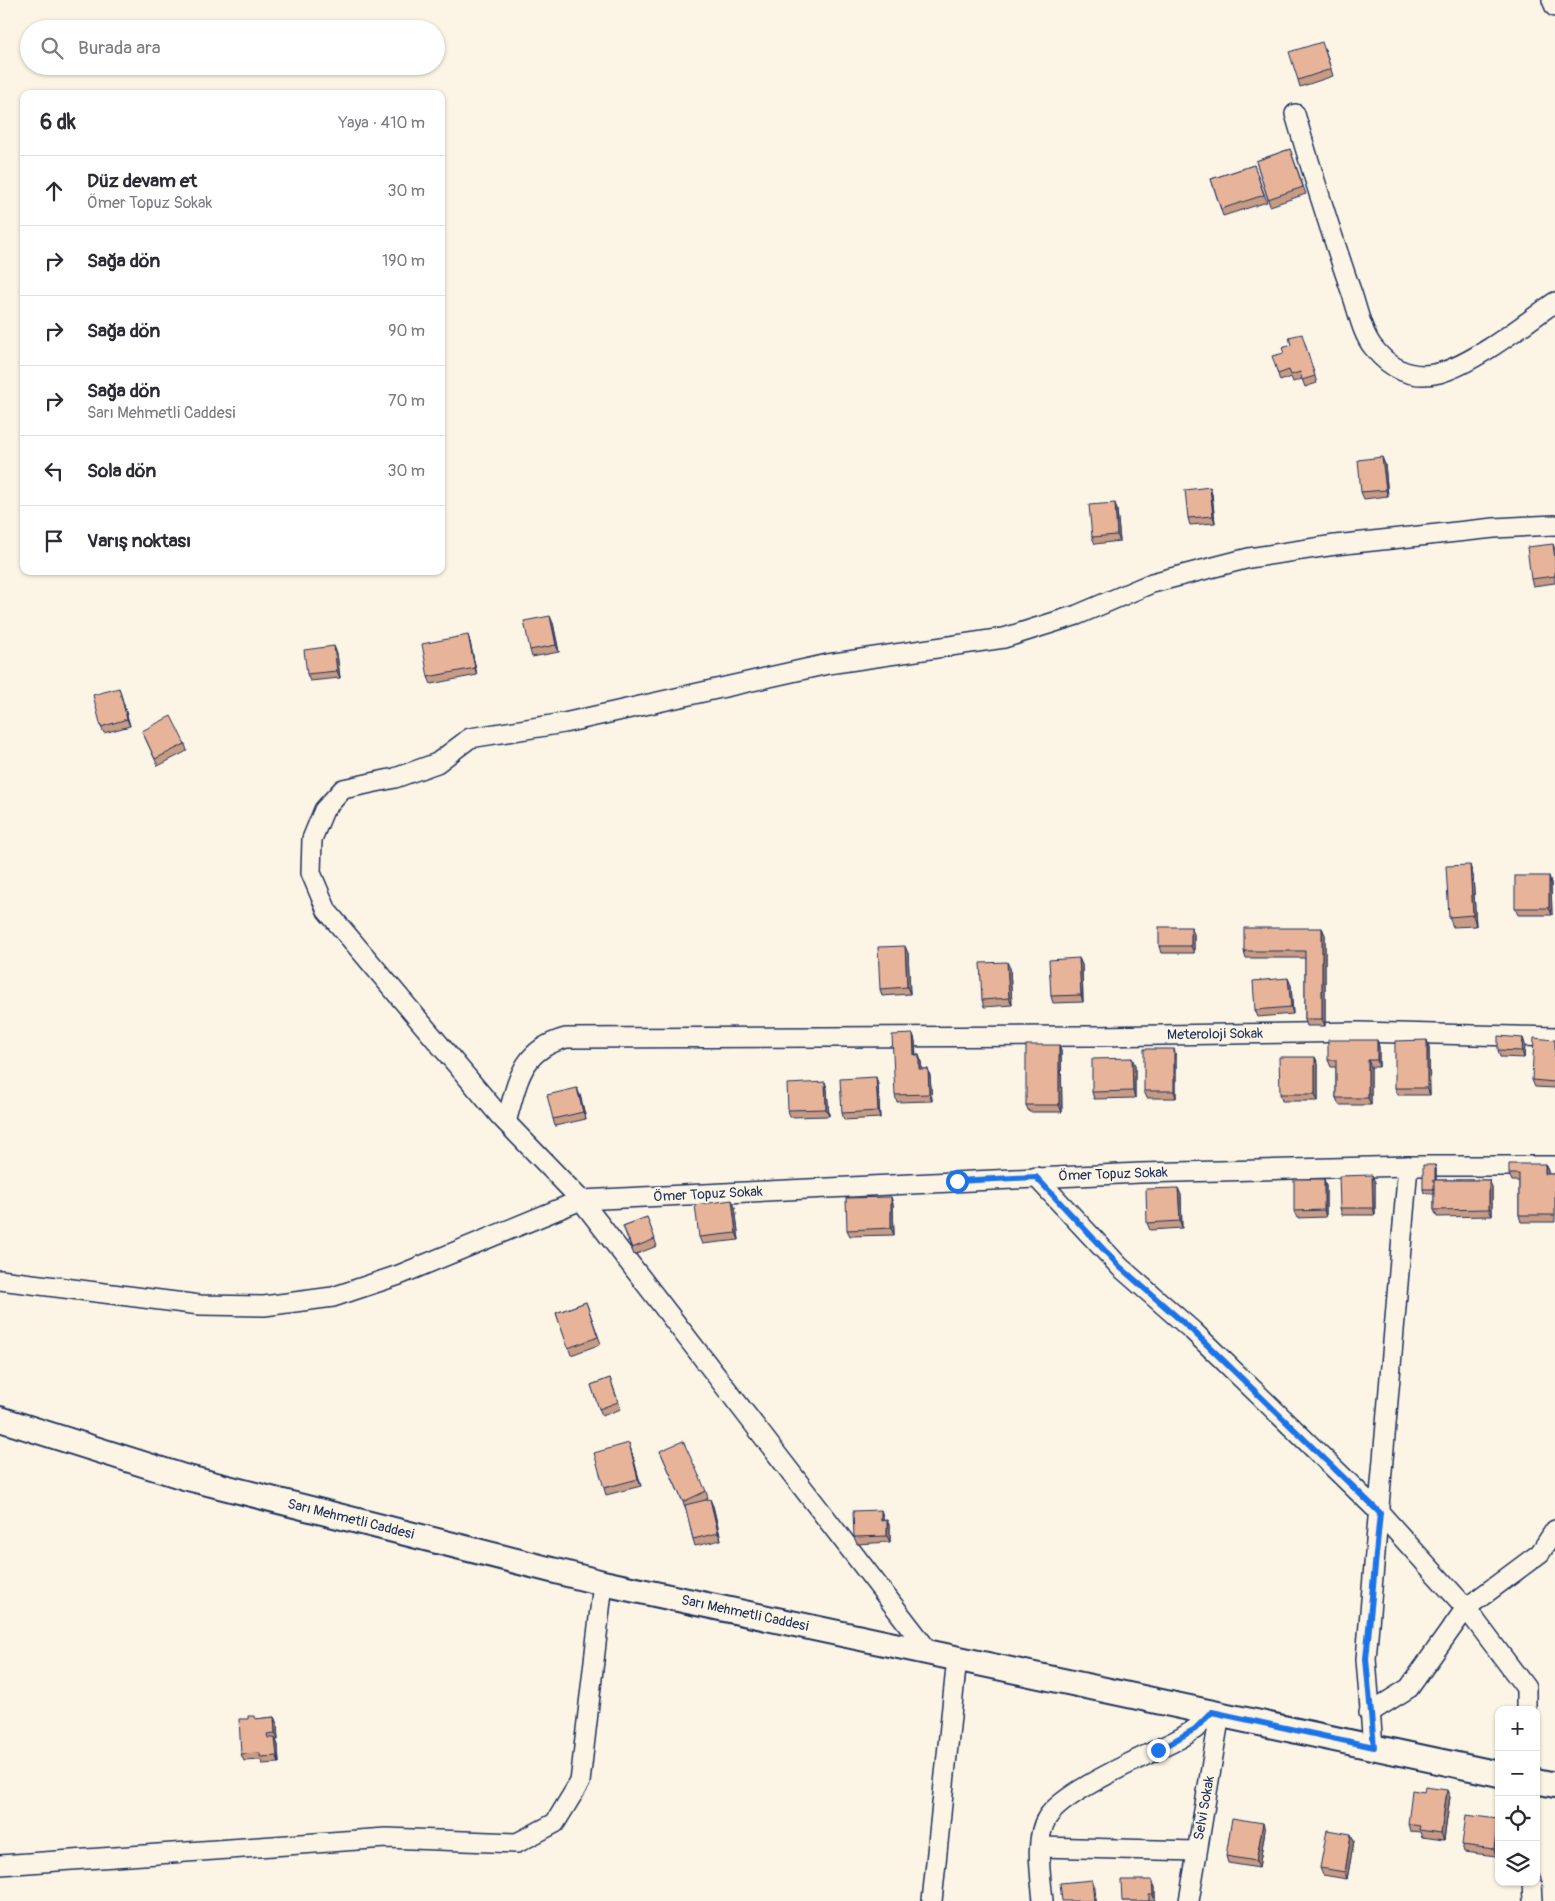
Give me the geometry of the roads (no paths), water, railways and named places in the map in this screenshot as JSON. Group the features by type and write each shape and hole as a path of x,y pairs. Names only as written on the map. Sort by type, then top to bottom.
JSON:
{"street":[{"path":"1552,0 1555,7"},
{"path":"1295,114 1335,246 1364,328 1372,345 1384,360 1398,370 1415,375 1439,373 1466,362 1555,302"},
{"path":"930,1653 581,1200 506,1122 327,911 311,873 312,838 324,810 343,789 395,778 437,763 470,738 564,723 828,664 1004,638 1078,615 1152,583 1249,558 1334,544 1494,528 1555,525"},
{"name":"Meteroloji Sokak","path":"506,1122 522,1071 528,1060 546,1044 566,1038 1095,1036 1359,1032 1555,1037"},
{"path":"1374,1747 1366,1659 1380,1513 1408,1166"},
{"name":"Ömer Topuz Sokak","path":"0,1280 200,1305 264,1306 333,1297 399,1275 581,1200 1140,1172 1408,1166 1555,1166"},
{"path":"1036,1177 1120,1267 1193,1331 1380,1513 1466,1608 1526,1688 1526,1706"},
{"name":"Sarı Mehmetli Caddesi","path":"0,1419 184,1477 603,1583 1495,1773"},
{"path":"1370,1713 1409,1688 1466,1608 1540,1553 1555,1530"},
{"path":"0,1865 386,1838 517,1843 555,1823 580,1782 603,1583"},
{"path":"932,1901 957,1658"},
{"path":"1043,1901 1041,1832 1046,1818 1057,1806 1091,1784 1181,1738 1216,1713"},
{"name":"Selvi Sokak","path":"1189,1901 1216,1713"},
{"path":"1540,1782 1555,1785"},
{"path":"1040,1847 1196,1851"},
{"path":"1532,1886 1533,1901"}]}
